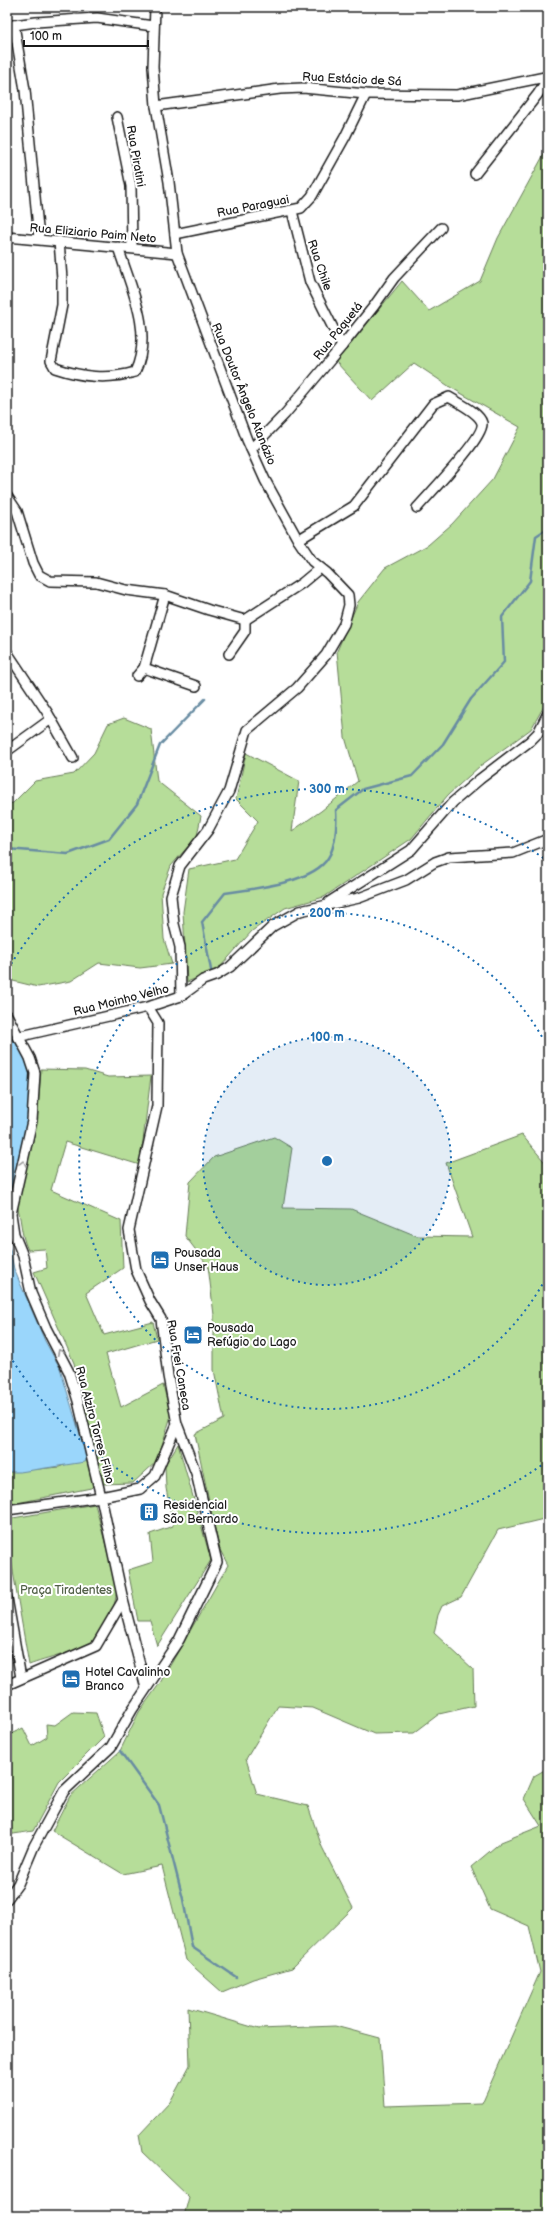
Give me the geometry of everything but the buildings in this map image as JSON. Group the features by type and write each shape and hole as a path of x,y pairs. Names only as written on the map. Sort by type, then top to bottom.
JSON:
{"street":[{"name":"Rua Doutor Ângelo Atanázio","path":"155,7 153,26 156,106 169,182 178,253 251,449 298,540 312,561 327,573 348,595 349,605 344,624 326,655 298,688 247,730 229,791 208,830 180,866 171,896 174,924 180,947 181,996"},
{"path":"39,239 25,90 10,26 97,18 153,26"},
{"name":"Rua Estácio de Sá","path":"156,106 280,89 303,88 366,94 457,95 545,76 546,81 538,94 475,174"},
{"name":"Rua Paraguai","path":"175,234 301,208 312,196 345,137 366,94"},
{"name":"Rua Piratini","path":"117,117 131,186 132,247"},
{"name":"Rua Chile","path":"292,211 310,282 342,346"},
{"name":"Rua Paquetá","path":"251,449 285,414 342,346 394,278 442,228"},
{"name":"Rua Eliziario Paim Neto","path":"7,237 132,247 178,253"},
{"path":"59,241 62,279 62,305 51,360 55,368 91,378 135,372 140,361 141,341 136,294 118,247"},
{"path":"298,540 354,506 432,404 448,397 478,416 482,424 481,431 466,453 417,508"},
{"path":"7,496 17,511 33,563 39,575 50,581 96,582 165,595 245,620 302,583 320,568"},
{"path":"137,676 144,668 165,595"},
{"path":"229,654 245,632 245,620"},
{"path":"7,652 51,719 73,758"},
{"path":"144,668 196,686"},
{"path":"326,904 411,850 453,802 538,733 548,713"},
{"path":"7,751 51,719"},
{"name":"Rua Moinho Velho","path":"17,1036 148,1007 181,996 203,980 217,975 230,967 278,922 300,912 326,904 347,902 406,880 444,858 463,855 513,853 548,838"},
{"name":"Rua Frei Caneca","path":"7,1899 18,1884 34,1846 64,1792 111,1747 132,1710 179,1640 217,1562 196,1473 177,1424 168,1376 161,1319 150,1301 136,1270 129,1230 157,1106 158,1023 148,1007"},
{"name":"Rua Alziro Torres Filho","path":"7,1015 30,1058 35,1073 32,1121 11,1214 32,1293 46,1328 69,1372 102,1497 123,1600 146,1688"},
{"path":"7,1510 102,1497 140,1489 155,1476 177,1424"},
{"path":"7,1598 21,1678"},
{"path":"7,1685 96,1646 123,1600"}],"green space":[{"path":"548,147 548,597 544,599 548,617 548,699 531,729 480,766 448,795 411,839 324,897 285,908 252,931 221,966 212,972 187,982 183,912 189,869 235,859 258,821 236,799 246,753 299,781 292,831 321,811 358,781 345,737 337,651 358,602 385,568 428,545 452,524 493,479 520,427 450,387 414,363 372,401 336,362 402,281 429,311 480,281 498,238"},
{"path":"124,718 151,729 157,781 201,816 197,836 171,866 161,893 164,939 172,964 140,968 99,963 71,981 38,987 13,981 7,977 7,804 13,803 35,781 74,774 94,753 108,724"},
{"path":"41,1069 85,1070 108,1077 151,1076 140,1165 65,1142 51,1190 121,1221 123,1268 86,1293 104,1335 153,1322 157,1339 106,1354 121,1407 163,1385 171,1416 157,1461 133,1483 103,1484 74,1363 34,1272 47,1268 45,1249 28,1250 25,1244 16,1202 37,1122"},
{"path":"522,1135 548,1166 548,1518 498,1530 461,1597 442,1606 438,1615 434,1633 473,1669 474,1706 439,1714 414,1733 374,1734 313,1708 278,1706 246,1759 257,1794 308,1806 322,1847 353,1908 292,1968 253,1979 222,1992 186,1960 162,1866 123,1874 52,1831 70,1796 120,1751 139,1712 160,1683 228,1565 219,1548 195,1434 224,1419 214,1370 214,1315 208,1266 185,1236 190,1182 214,1157 274,1137 292,1148 283,1208 351,1209 417,1236 472,1237 446,1163"},
{"path":"178,1444 211,1560 157,1646 150,1621 138,1621 128,1570 153,1562 150,1534 173,1526 166,1488 165,1465"},
{"path":"88,1459 94,1485 91,1488 7,1505 7,1472 59,1467 77,1460"},
{"name":"Praça Tiradentes","path":"95,1504 117,1588 115,1603 112,1611 101,1632 90,1643 70,1652 29,1665 7,1536 7,1519"},
{"path":"73,1712 96,1713 104,1737 59,1782 33,1831 7,1835 7,1736 23,1728 32,1746 47,1737 46,1724 55,1725"},
{"path":"548,1768 548,2216 184,2216 189,2197 142,2152 139,2135 170,2102 190,2065 188,2008 259,2029 335,2026 380,2038 385,2106 482,2103 540,1972 529,1926 490,1909 471,1867 501,1842 541,1826 524,1799 534,1776"}],"water":[{"path":"7,1022 33,1073 33,1099 9,1230 9,1245 14,1269 45,1341 60,1368 87,1458 85,1462 20,1472 7,1472"}],"waterway":[{"path":"211,970 202,922 225,893 266,887 296,879 320,867 328,858 333,847 336,828 336,810 363,789 412,776 443,744 471,699 504,662 502,617 530,581 536,536 548,528"},
{"path":"7,849 68,854 109,839 137,804 160,745 205,699"},
{"path":"120,1751 159,1805 183,1899 192,1947 236,1977"}],"place":[{"name":"Pousada Unser Haus","path":"160,1260"},
{"name":"Pousada Refúgio do Lago","path":"193,1335"},
{"name":"Residencial São Bernardo","path":"149,1512"},
{"name":"Hotel Cavalinho Branco","path":"71,1679"}]}
